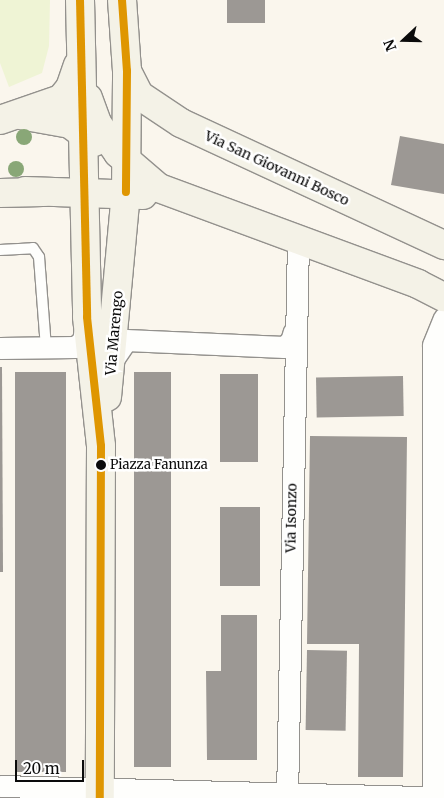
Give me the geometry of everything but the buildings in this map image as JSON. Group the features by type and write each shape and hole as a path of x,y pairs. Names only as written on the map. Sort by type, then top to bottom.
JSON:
{"street":[{"path":"80,0 80,51 99,138 123,193"},
{"path":"12,192 55,182 99,138 128,71 122,0"},
{"path":"10,118 64,96 74,78 80,51"},
{"name":"Via San Giovanni Bosco","path":"128,71 139,95 176,122 444,245"},
{"path":"10,118 70,124 99,138 159,188 298,239 444,297"},
{"path":"99,138 141,122 176,122"},
{"path":"99,138 123,193"},
{"name":"Via Marengo","path":"99,138 86,244 87,317 101,446 100,792"},
{"path":"122,248 123,193 127,163"},
{"path":"12,192 51,194 64,201 81,226 86,244"},
{"path":"123,193 233,215"},
{"path":"122,248 131,220 145,208 173,205 233,215"},
{"name":"Via Isonzo","path":"287,796 294,331 298,239"},
{"name":"Via Marengo","path":"101,446 112,361 122,248"},
{"path":"0,348 68,348 81,344 87,317"},
{"path":"433,798 433,345 444,318"},
{"path":"112,361 126,340 284,346 291,341 294,331"},
{"path":"0,786 100,792 444,798"}],"lane":[{"path":"0,250 34,248 40,257 46,347"}],"green space":[{"path":"0,0 50,0 49,46 42,73 9,87 0,63"}],"transit line":[{"path":"80,0 87,317 101,446 100,798"},
{"path":"122,0 127,71 126,192"}],"place":[{"name":"Piazza Fanunza","path":"101,465"}]}
